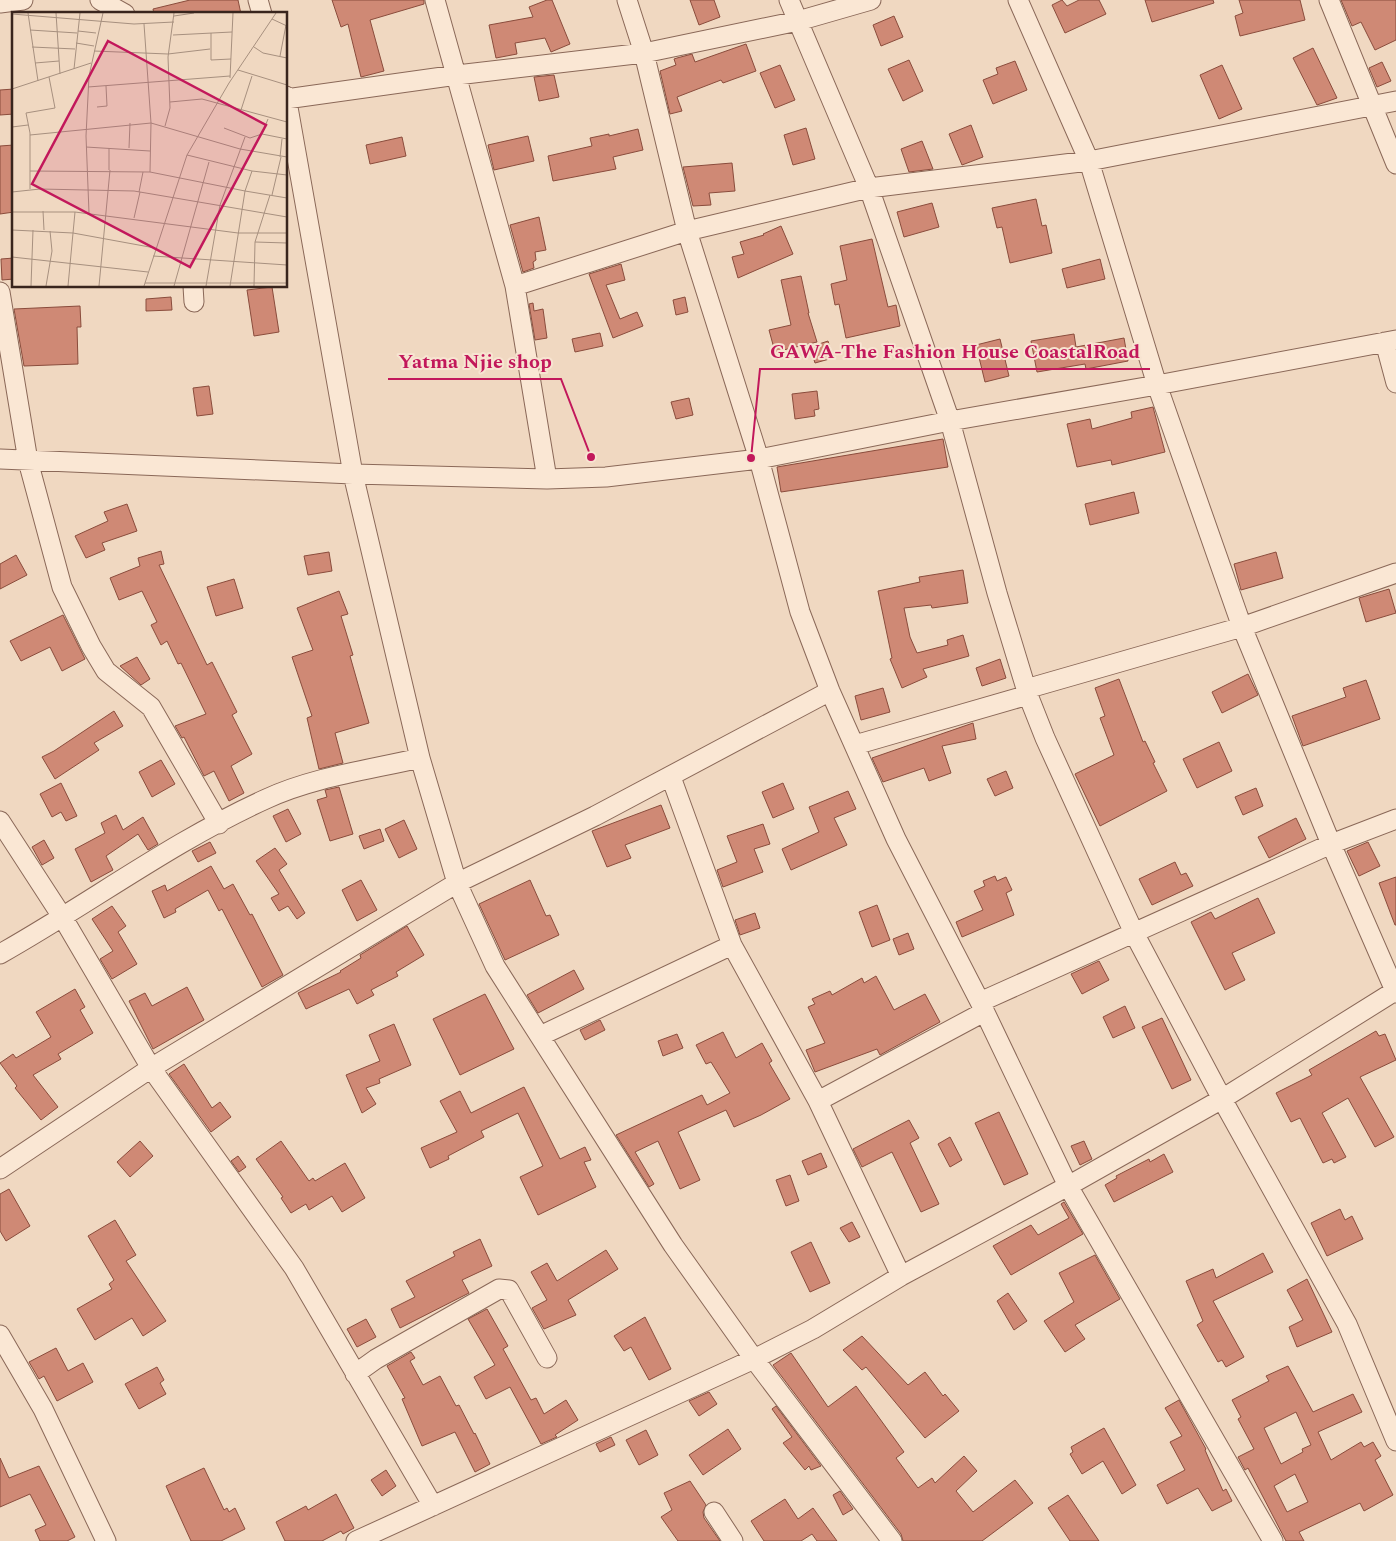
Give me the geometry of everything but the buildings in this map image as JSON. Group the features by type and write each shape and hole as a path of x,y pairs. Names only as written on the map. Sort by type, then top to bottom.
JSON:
{"street":[{"path":"0,3 23,0"},
{"path":"100,0 121,12"},
{"path":"435,0 458,75 515,286 547,479"},
{"path":"627,0 644,53 687,231 759,459 800,612 830,691 896,839 982,1007 1068,1186 1273,1541"},
{"path":"789,0 869,188 950,421 997,593 1027,692 1134,934 1222,1099 1347,1324 1396,1441"},
{"path":"288,98 644,53 798,21 871,0"},
{"path":"356,1541 754,1359 813,1329 901,1276 1068,1186 1222,1099 1396,992 1331,844 1242,626 1158,385 1089,162 1018,0"},
{"path":"1329,0 1396,164"},
{"path":"515,286 687,231 869,188 1089,162 1374,107 1396,101"},
{"path":"288,109 353,474 420,758 456,883 496,966 673,1246 754,1359 892,1541"},
{"path":"0,292 28,461 62,587 90,646 106,670 151,707 219,824"},
{"path":"0,459 353,474 547,479 606,477 759,459 950,421 1158,385 1390,341 1396,383"},
{"path":"855,745 1242,626 1396,573"},
{"path":"0,1168 151,1068 456,883 671,777 830,691"},
{"path":"0,954 167,853 275,796 316,782 420,758"},
{"path":"671,777 732,945 818,1101 901,1276"},
{"path":"818,1101 982,1007 1134,934 1331,844 1396,819"},
{"path":"0,821 62,918 151,1068 294,1268 433,1506"},
{"path":"540,1036 732,945"},
{"path":"355,1374 376,1359 499,1289 508,1290 547,1358"},
{"path":"0,1335 43,1409 106,1541"},
{"path":"714,1512 733,1541"}],"place":[{"name":"Yatma Njie shop","path":"591,457"},
{"name":"GAWA-The Fashion House CoastalRoad","path":"751,458"}]}
